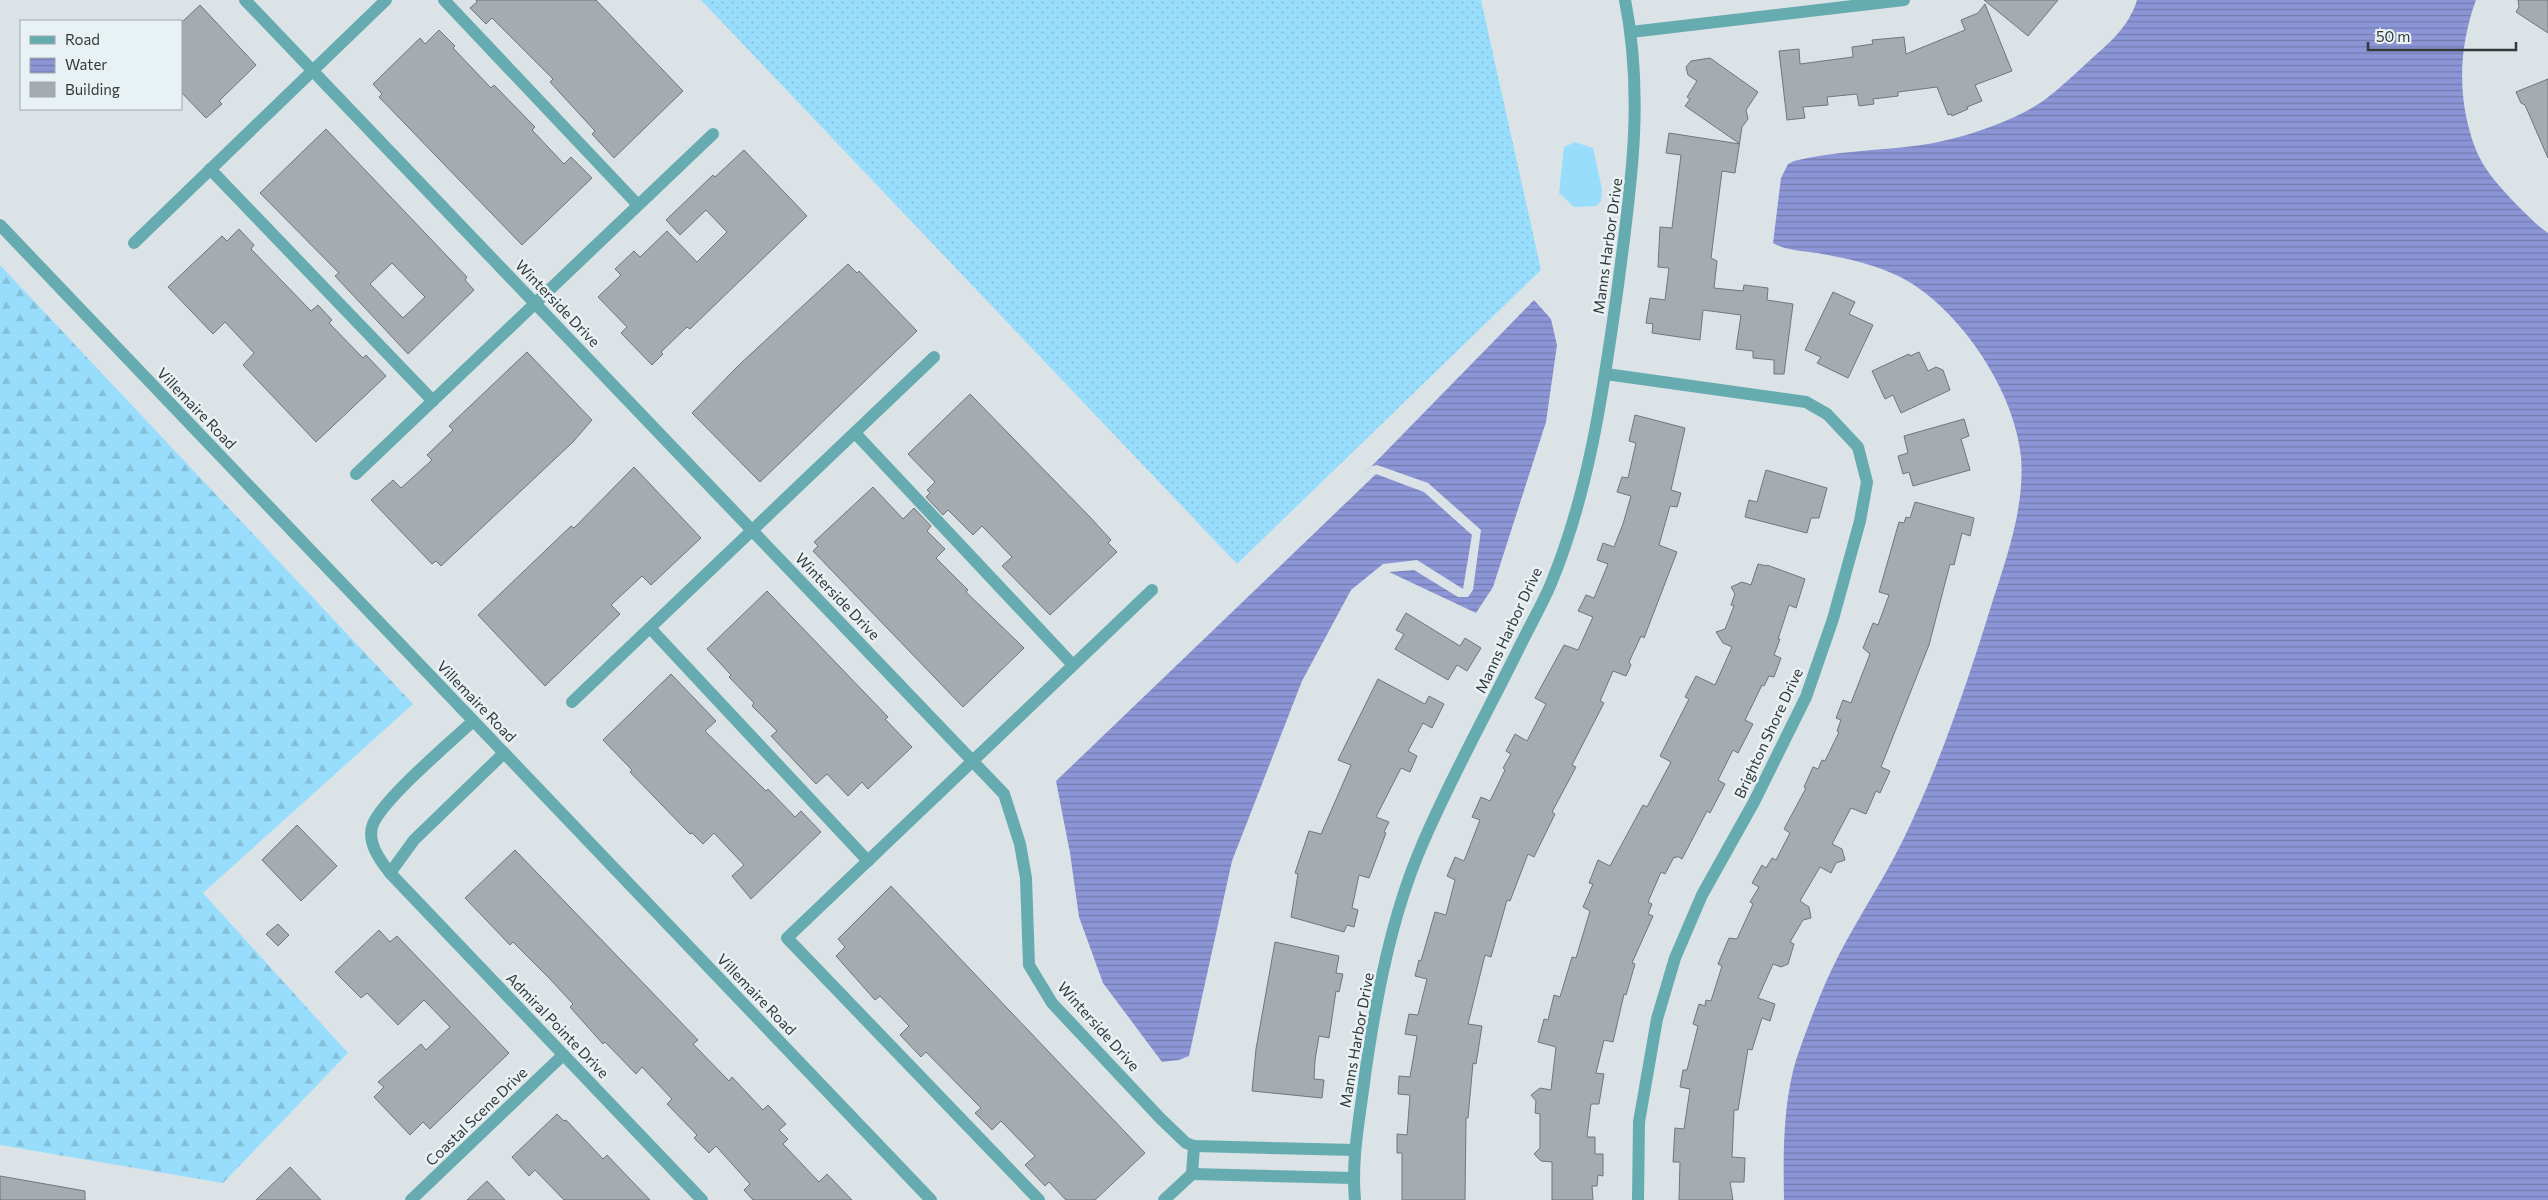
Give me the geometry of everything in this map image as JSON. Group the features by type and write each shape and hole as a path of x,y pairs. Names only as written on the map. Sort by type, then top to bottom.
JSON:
{"street":[{"name":"Winterside Drive","path":"245,0 1004,794 1020,844 1026,878 1029,965 1052,1003 1160,1118 1186,1143 1194,1146"},
{"path":"134,243 386,0"},
{"path":"444,0 638,205"},
{"name":"Manns Harbor Drive","path":"1355,1200 1353,1178 1355,1150 1374,1014 1395,924 1421,847 1550,585 1583,488 1606,374 1634,167 1636,90 1631,32 1625,0"},
{"path":"1631,32 1904,0"},
{"path":"356,474 713,134"},
{"path":"210,170 433,401"},
{"name":"Villemaire Road","path":"0,225 931,1200"},
{"path":"572,702 934,358"},
{"name":"Brighton Shore Drive","path":"1606,374 1806,402 1827,414 1858,447 1867,482 1860,521 1833,619 1806,697 1754,802 1702,895 1674,958 1658,1019 1639,1122 1638,1200"},
{"path":"855,433 1073,665"},
{"path":"1039,1200 787,938 1152,590"},
{"path":"650,628 868,861"},
{"name":"Admiral Pointe Drive","path":"473,721 385,806 373,825 372,845 380,861 390,873 702,1200"},
{"path":"390,873 414,840 504,752"},
{"name":"Coastal Scene Drive","path":"411,1200 563,1055"},
{"path":"1164,1200 1192,1174 1194,1146 1355,1150"},
{"path":"1192,1174 1353,1178"}],"green space":[{"path":"701,0 1481,0 1541,270 1237,564"},
{"path":"1575,142 1593,148 1602,189 1601,201 1596,206 1574,207 1559,193 1564,147"},
{"path":"0,265 413,704 203,893 348,1053 223,1183 0,1145"}],"water":[{"path":"2137,0 2476,0 2466,37 2462,75 2465,113 2470,131 2479,157 2493,178 2526,215 2548,233 2548,1200 1784,1200 1786,1109 1797,1057 1831,971 1903,840 1941,753 1973,664 2009,550 2018,513 2022,475 2017,434 2000,388 1974,345 1942,307 1912,284 1874,266 1832,256 1789,249 1773,243 1781,178 1788,164 1794,161 1839,153 1930,144 1963,136 2014,117 2043,101 2104,48 2124,26"},
{"path":"1534,300 1551,319 1557,345 1546,422 1493,587 1476,613 1389,572 1414,570 1458,597 1468,597 1473,590 1481,530 1428,483 1377,465 1372,466 1360,478"},
{"path":"1376,474 1424,492 1472,535 1463,589 1417,560 1383,564 1351,590 1302,681 1232,861 1189,1056 1179,1060 1162,1062 1103,983 1079,917 1070,853 1056,781"}],"building":[{"path":"476,0 596,0 683,91 614,158 592,134 595,131 550,82 553,79 492,18 486,24 470,8 477,2"},
{"path":"1984,0 2058,0 2028,36"},
{"path":"2518,0 2548,0 2548,33 2516,12 2519,7"},
{"path":"1985,4 2012,71 1975,85 1982,101 1952,116 1951,114 1948,115 1937,87 1898,92 1898,96 1873,99 1874,104 1859,106 1857,94 1827,97 1828,105 1803,107 1805,118 1787,120 1779,51 1799,49 1800,64 1853,57 1852,47 1873,44 1872,40 1904,37 1906,54 1965,30 1961,20 1978,13"},
{"path":"200,5 256,65 219,101 222,104 206,118 182,93 182,22"},
{"path":"439,30 455,46 453,48 491,88 494,85 535,127 532,130 564,164 571,157 592,178 522,245 379,97 382,94 373,84 420,38 425,44"},
{"path":"1710,58 1758,92 1746,110 1748,119 1742,127 1739,144 1685,106 1690,99 1687,97 1697,81 1688,75 1686,67 1691,61"},
{"path":"2548,79 2548,158 2525,105 2521,103 2516,92"},
{"path":"326,129 467,277 465,280 474,290 408,354 335,276 339,273 260,193","holes":["392,263 425,297 403,318 370,284"]},
{"path":"1669,133 1739,144 1735,173 1722,171 1711,258 1717,261 1714,288 1743,291 1744,285 1768,288 1767,300 1793,304 1784,374 1774,374 1774,360 1753,358 1753,351 1736,349 1741,315 1703,310 1700,340 1652,333 1653,324 1646,323 1650,298 1665,300 1669,268 1658,267 1660,227 1672,228 1681,155 1666,153"},
{"path":"744,150 807,216 690,329 687,327 661,352 663,354 652,365 621,333 627,327 598,297 621,275 615,269 634,251 640,257 667,231 697,262 727,232 706,210 680,235 666,220 713,175 715,177"},
{"path":"239,229 254,245 251,249 311,311 318,305 332,320 329,323 363,358 366,355 386,376 316,442 243,365 254,353 225,322 213,334 168,287 222,236 227,241"},
{"path":"848,264 857,273 859,271 917,331 760,482 692,413 740,364"},
{"path":"1833,292 1855,302 1849,314 1873,325 1848,378 1817,363 1821,357 1805,350"},
{"path":"527,352 592,420 573,442 441,566 436,561 432,564 371,500 393,480 401,488 432,460 427,455 453,430 449,426"},
{"path":"1919,352 1928,371 1936,367 1943,370 1950,390 1901,413 1893,395 1885,399 1872,371 1909,354 1910,356"},
{"path":"970,394 1090,517 1111,540 1108,543 1117,552 1050,615 1002,566 1012,557 982,526 973,535 948,510 943,515 926,497 930,493 927,490 935,482 908,454"},
{"path":"1635,415 1685,428 1671,490 1681,493 1677,507 1670,506 1659,545 1677,552 1644,638 1641,636 1629,662 1631,665 1626,676 1613,671 1600,701 1604,703 1572,765 1576,767 1552,812 1555,814 1534,857 1528,854 1510,901 1507,900 1491,957 1485,955 1468,1024 1482,1026 1476,1064 1473,1063 1468,1118 1466,1118 1465,1200 1402,1200 1402,1153 1397,1153 1397,1134 1407,1135 1410,1095 1398,1094 1399,1076 1410,1077 1417,1036 1405,1034 1409,1014 1418,1015 1427,979 1415,976 1419,960 1421,961 1435,912 1446,915 1455,880 1447,876 1455,857 1464,861 1480,820 1472,817 1481,797 1490,801 1505,770 1503,768 1511,754 1506,751 1515,734 1527,741 1546,704 1535,698 1564,645 1578,650 1593,617 1578,611 1586,595 1594,598 1608,564 1597,560 1603,543 1614,547 1623,524 1631,496 1617,492 1622,477 1628,478 1636,443 1629,441"},
{"path":"1964,419 1969,436 1961,439 1970,470 1913,486 1909,472 1903,474 1898,456 1908,453 1904,436"},
{"path":"634,467 701,538 651,585 642,576 611,605 620,614 545,686 478,615 571,526 574,528"},
{"path":"1766,470 1827,488 1819,518 1811,518 1807,533 1745,517 1749,500 1757,502"},
{"path":"873,487 903,519 914,508 931,526 927,531 945,549 936,558 968,590 966,592 1024,648 963,707 813,551 818,546 814,542"},
{"path":"1915,502 1974,518 1970,536 1962,533 1954,565 1950,564 1929,645 1881,767 1890,771 1880,793 1876,791 1866,814 1851,808 1832,844 1842,849 1845,860 1836,863 1831,873 1820,867 1800,901 1809,907 1811,918 1803,920 1790,942 1794,944 1788,964 1781,967 1773,964 1758,998 1775,1004 1770,1021 1762,1018 1752,1050 1748,1049 1738,1110 1734,1110 1732,1157 1745,1158 1744,1182 1730,1182 1733,1200 1679,1200 1680,1162 1673,1162 1675,1128 1684,1129 1690,1089 1680,1087 1683,1070 1687,1070 1698,1026 1693,1024 1699,1004 1705,1006 1706,1000 1711,1001 1722,966 1718,964 1729,938 1737,939 1753,904 1750,902 1759,887 1752,883 1762,865 1766,868 1772,858 1776,860 1790,833 1784,829 1806,788 1804,787 1813,767 1818,769 1822,760 1825,761 1839,732 1837,731 1841,720 1836,718 1843,700 1851,703 1870,654 1863,648 1873,623 1878,625 1889,595 1879,592 1899,522 1904,523 1906,517 1910,518"},
{"path":"1758,564 1767,565 1805,579 1796,608 1789,605 1778,639 1780,639 1774,655 1781,658 1774,677 1769,676 1764,686 1762,685 1745,720 1753,724 1738,753 1733,750 1718,780 1725,784 1710,813 1707,811 1682,859 1677,856 1676,858 1674,857 1665,874 1661,872 1648,902 1652,904 1648,914 1653,916 1632,963 1635,964 1626,995 1624,994 1613,1042 1604,1040 1596,1073 1604,1074 1599,1104 1591,1104 1587,1137 1595,1137 1595,1154 1603,1154 1603,1176 1598,1175 1597,1186 1592,1186 1593,1200 1552,1200 1552,1162 1541,1161 1534,1154 1540,1148 1540,1114 1535,1113 1536,1101 1531,1095 1540,1088 1551,1090 1556,1047 1538,1042 1544,1019 1548,1020 1554,995 1560,997 1572,957 1576,958 1590,911 1583,907 1593,884 1589,883 1598,860 1610,866 1643,805 1647,807 1671,762 1660,756 1689,699 1685,697 1696,676 1715,685 1732,647 1723,643 1716,632 1725,629 1734,606 1731,605 1735,594 1731,587 1742,582 1751,585"},
{"path":"767,591 888,717 885,719 912,747 868,789 862,782 848,796 827,774 816,784 771,736 777,731 752,706 754,703 729,677 731,675 707,649"},
{"path":"1406,613 1460,646 1465,638 1481,648 1467,671 1457,665 1448,680 1395,649 1404,634 1396,630"},
{"path":"671,674 716,721 705,731 766,791 768,789 795,817 801,811 821,832 751,899 732,876 744,865 714,833 703,844 692,833 690,834 630,772 632,770 603,740"},
{"path":"1378,679 1425,704 1429,696 1444,704 1432,728 1423,723 1408,751 1417,756 1410,772 1401,768 1376,817 1389,822 1384,832 1386,833 1369,878 1359,875 1352,908 1358,910 1354,927 1347,925 1344,932 1291,917 1298,874 1295,873 1309,831 1321,834 1351,765 1338,760"},
{"path":"297,825 337,866 301,901 262,860"},
{"path":"515,850 698,1040 693,1044 729,1081 732,1077 763,1110 768,1105 786,1124 779,1130 788,1139 783,1144 819,1182 827,1174 852,1200 753,1200 744,1190 750,1184 716,1146 709,1153 694,1138 697,1135 667,1104 672,1099 642,1067 636,1074 605,1042 603,1044 570,1007 573,1004 550,979 513,942 510,945 465,898"},
{"path":"891,886 1145,1153 1095,1200 1066,1200 1049,1182 1045,1186 1025,1165 1035,1156 1001,1121 992,1130 975,1113 981,1108 926,1052 921,1057 900,1035 909,1026 880,996 875,1000 836,956 845,947 838,939"},
{"path":"278,924 289,935 278,946 266,934"},
{"path":"379,930 390,942 397,936 509,1053 430,1129 423,1122 410,1135 374,1097 384,1087 378,1082 421,1044 426,1050 450,1027 424,1000 398,1025 367,993 361,998 335,972"},
{"path":"1275,942 1339,956 1336,973 1343,974 1339,992 1336,991 1329,1038 1319,1036 1315,1060 1314,1079 1324,1080 1322,1098 1252,1091 1256,1049"},
{"path":"557,1114 564,1121 566,1120 603,1159 607,1155 650,1200 564,1200 535,1170 529,1176 512,1157"},
{"path":"290,1167 321,1200 256,1200"},
{"path":"0,1176 85,1191 85,1200 0,1200"},
{"path":"487,1181 505,1200 467,1200"}]}
